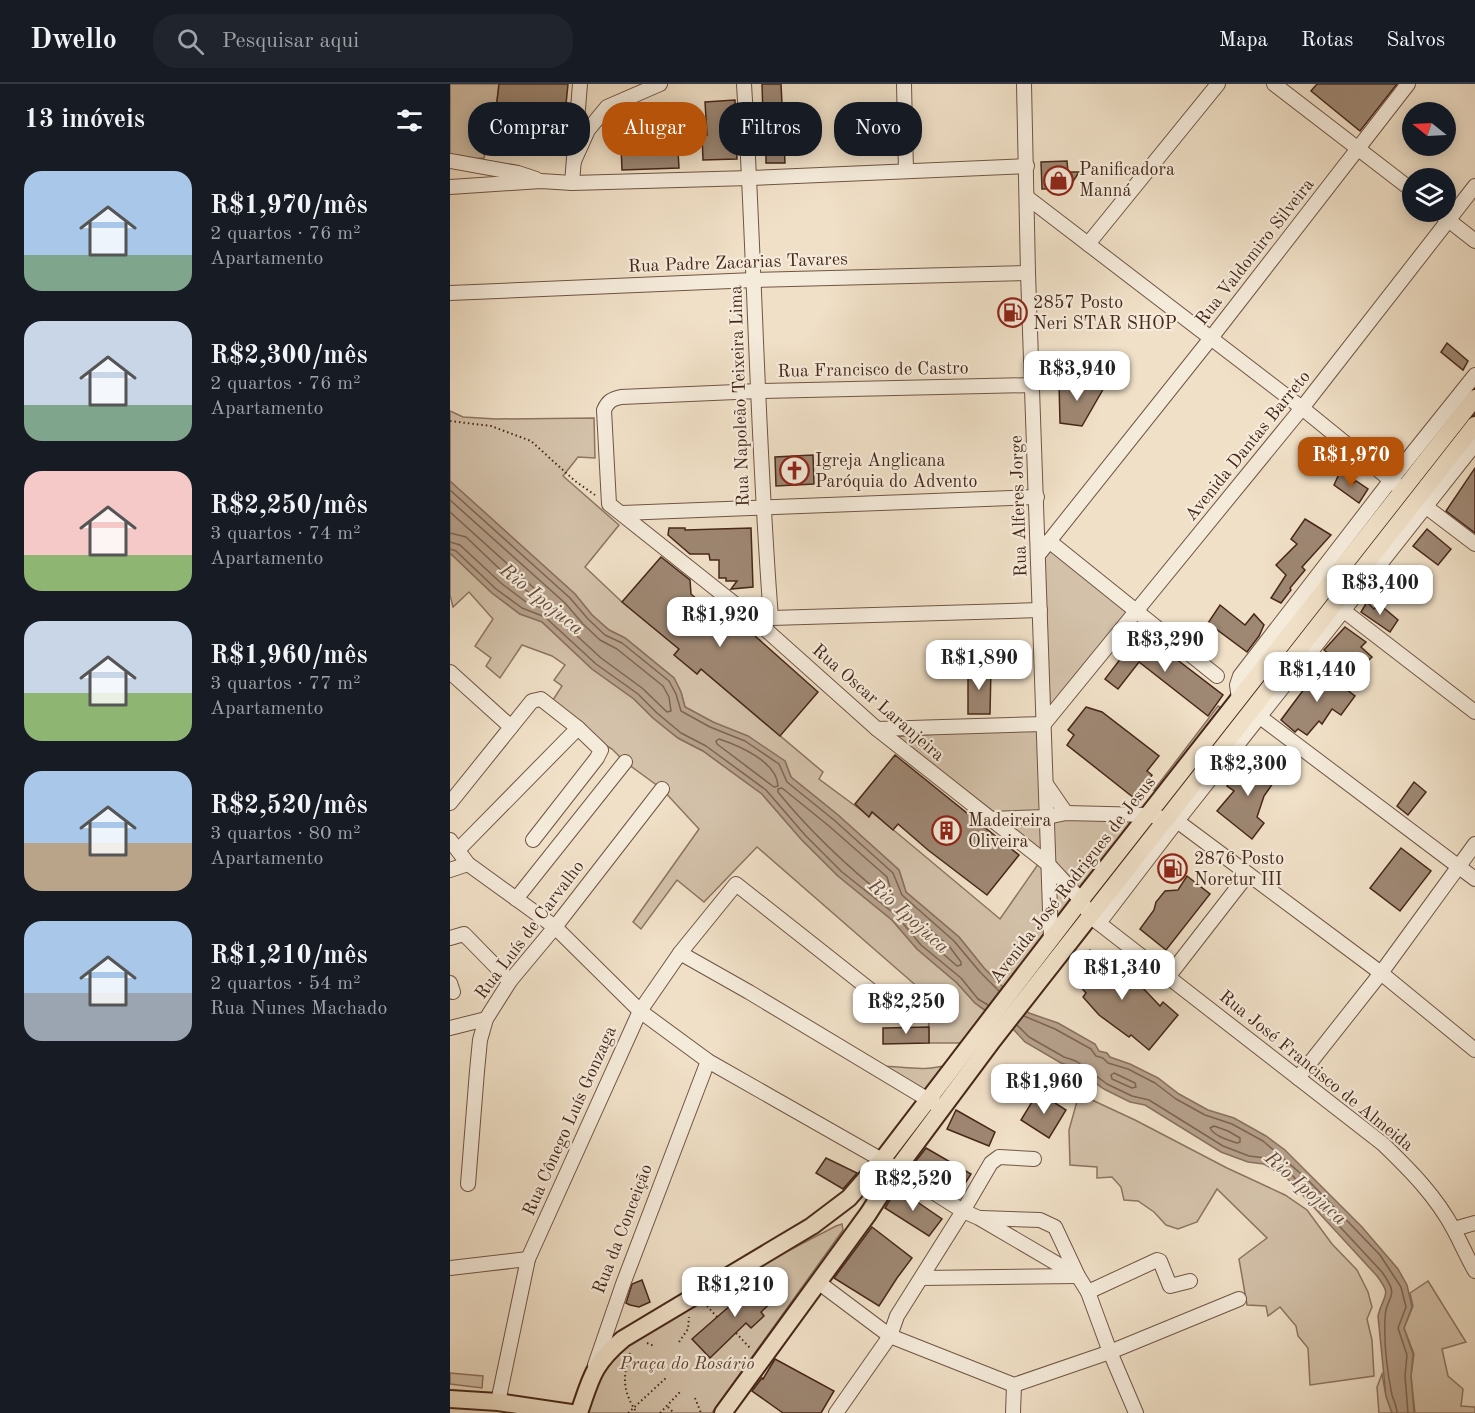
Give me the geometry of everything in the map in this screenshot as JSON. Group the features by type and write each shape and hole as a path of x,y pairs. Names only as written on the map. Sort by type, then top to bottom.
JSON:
{"main road":[{"name":"Avenida José Rodrigues de Jesus","path":"1041,966 1051,939 1239,699 1397,485 1475,398"},
{"name":"Avenida José Rodrigues de Jesus","path":"723,1413 868,1214 936,1104 987,1036 1041,966 1095,920 1475,425"},
{"name":"Avenida José Rodrigues de Jesus","path":"592,1372 608,1351 623,1339 833,1212 849,1198 936,1104"},
{"name":"Rua da Conceição","path":"579,1413 592,1372"},
{"path":"450,1399 498,1402 571,1413"}],"street":[{"path":"572,183 580,84"},
{"path":"574,161 588,130 607,107 660,84"},
{"name":"Rua Napoleão Teixeira Lima","path":"744,84 750,178 762,507 771,618"},
{"path":"904,84 906,171"},
{"name":"Rua Alferes Jorge","path":"1024,84 1028,273 1034,385 1051,939"},
{"path":"1088,244 1218,84"},
{"path":"1274,84 1402,182"},
{"name":"Rua Valdomiro Silveira","path":"1039,554 1211,338 1408,84"},
{"path":"450,161 518,172 541,181"},
{"path":"450,187 541,181 572,183 750,178 1027,166"},
{"name":"Avenida Dantas Barreto","path":"1456,203 1475,186"},
{"path":"1028,198 1302,408 1397,485 1475,375"},
{"name":"Avenida Dantas Barreto","path":"1044,724 1302,408 1438,222"},
{"path":"1452,222 1475,241"},
{"name":"Rua Padre Zacarias Tavares","path":"450,293 754,280 1028,273"},
{"name":"Rua Francisco de Castro","path":"609,504 604,410 607,403 621,397 759,391 1034,385"},
{"name":"Avenida José Rodrigues de Jesus","path":"1171,820 1260,717 1475,444"},
{"path":"622,513 1037,497"},
{"name":"Rua Oscar Laranjeira","path":"609,504 755,620 877,729 1048,864 1081,900"},
{"path":"1425,507 1475,544"},
{"path":"1048,542 1217,676"},
{"path":"755,620 1040,610"},
{"path":"1344,610 1475,712"},
{"path":"450,672 511,727"},
{"path":"450,803 532,701 541,699 600,747 600,753 533,840"},
{"path":"1260,717 1475,879"},
{"path":"877,729 1044,724"},
{"path":"578,728 454,845 468,864 555,927 640,1011 708,1060 882,1160 963,1211 1078,1276"},
{"path":"516,898 625,762"},
{"path":"1046,784 1066,813"},
{"name":"Rua Luís de Carvalho","path":"468,1184 480,1040 486,1019 510,981 662,789"},
{"path":"990,819 1047,817 1066,813 1148,815 1171,820 1381,973 1475,1050"},
{"path":"1298,1078 1381,973 1475,844"},
{"path":"450,870 468,864"},
{"path":"1168,977 1248,874"},
{"name":"Rua Cônego Luís Gonzaga","path":"498,1402 528,1259 640,1011 680,953 736,884 883,1000"},
{"name":"Rua José Francisco de Almeida","path":"1081,900 1095,920 1383,1144 1416,1175 1454,1229 1475,1271"},
{"path":"450,938 464,934 510,981"},
{"path":"680,953 936,1104"},
{"path":"450,1028 486,1019"},
{"name":"Rua da Conceição","path":"592,1372 622,1284 708,1060"},
{"path":"836,1413 890,1336 897,1316 994,1159 1008,1157 1034,1159"},
{"path":"979,1218 1040,1220 1055,1227 1088,1292 1136,1413"},
{"path":"1454,1229 1475,1223"},
{"path":"450,1268 528,1259"},
{"path":"1088,1292 1157,1260 1160,1261 1171,1287 1190,1281"},
{"path":"922,1278 1078,1276"},
{"path":"818,1282 890,1336 1014,1385 1110,1352 1239,1299"},
{"path":"1013,1413 1014,1385"}],"path":[{"path":"450,421 491,426 531,441 575,481 609,504"},
{"path":"706,1305 717,1317"},
{"path":"679,1342 689,1324 687,1313"},
{"path":"736,1333 755,1353"},
{"path":"633,1345 625,1382 627,1395 637,1413"},
{"path":"628,1413 667,1377"},
{"path":"660,1413 680,1392"},
{"path":"695,1398 701,1413"},
{"path":"667,1406 674,1413"}],"green space":[{"path":"450,84 499,84 497,102 468,102 468,156 485,156 484,158 450,157"},
{"path":"450,411 463,417 496,419 594,418 595,458 578,457 563,476 619,525 585,567 622,602 679,649 675,655 697,674 701,669 823,772 819,779 869,816 872,812 1000,919 1041,860 1049,939 1009,994 959,937 906,892 899,870 838,815 791,777 785,761 685,707 674,678 625,638 609,630 592,615 575,594 450,481"},
{"path":"1049,547 1131,613 1052,708 1048,708 1043,557"},
{"path":"450,553 492,593 520,614 541,621 592,669 634,699 678,738 703,751 762,794 801,839 838,876 892,920 917,949 992,1016 963,1043 929,1043 928,996 757,847 704,902 677,880 641,929 633,922 699,829 662,789 551,703 562,686 554,680 565,665 552,656 522,645 500,678 486,666 491,658 475,646 493,619 469,592 453,607 450,595"},
{"path":"1218,706 1226,711 1165,788 1154,790"},
{"path":"1041,728 1045,815 990,817 889,737"},
{"path":"1145,817 1084,893 1049,863 1048,818"},
{"path":"1046,818 1047,861 993,819"},
{"path":"1049,867 1079,901 1052,935"},
{"path":"952,1064 928,1092 881,1066 924,1068"},
{"path":"1079,1094 1285,1195 1307,1210 1332,1244 1357,1270 1368,1292 1372,1307 1367,1319 1372,1340 1374,1376 1310,1385 1308,1348 1298,1336 1296,1326 1280,1307 1268,1316 1266,1306 1247,1305 1239,1259 1267,1238 1217,1189 1197,1222 1178,1229 1166,1225 1154,1212 1138,1201 1124,1200 1121,1187 1112,1177 1097,1178 1097,1167 1070,1165 1069,1130"},
{"name":"Praça do Rosário","path":"842,1224 843,1230 712,1413 586,1413 596,1375 629,1341 734,1279"},
{"path":"1428,1281 1466,1342 1442,1349 1448,1376 1463,1389 1461,1406 1475,1407 1475,1413 1415,1413 1411,1376 1414,1354 1404,1328 1413,1306 1410,1293"},
{"path":"450,1373 483,1376 482,1388 450,1384"},
{"path":"1382,1374 1392,1413 1379,1413 1377,1387"}],"water":[{"name":"Rio Ipojuca","path":"450,481 575,594 592,615 609,630 625,638 674,678 685,707 713,722 748,736 785,761 791,777 838,815 899,870 906,892 959,937 984,968 1029,1013 1058,1023 1095,1044 1099,1051 1158,1078 1179,1094 1208,1110 1234,1118 1285,1150 1362,1227 1398,1269 1407,1285 1412,1307 1404,1328 1413,1354 1411,1376 1414,1413 1392,1413 1386,1396 1378,1316 1386,1292 1385,1288 1377,1276 1286,1177 1264,1164 1248,1162 1221,1152 1145,1105 1130,1102 1104,1089 1073,1067 1061,1063 1025,1042 1014,1030 975,1003 957,983 917,949 892,920 838,876 801,839 762,794 703,751 678,738 634,699 592,669 542,622 520,614 492,593 450,553"}],"building":[{"path":"499,84 568,84 566,102 497,102"},
{"path":"762,84 781,84 782,102 763,102"},
{"path":"1317,84 1397,84 1360,131 1311,91"},
{"path":"735,100 735,102 719,102 719,156 737,156 737,159 703,160 703,156 707,156 707,102 705,102"},
{"path":"621,156 678,156 679,168 622,170"},
{"path":"766,156 785,156 785,163 766,163"},
{"name":"Panificadora Manná","path":"1067,161 1068,172 1079,172 1069,188 1042,189 1041,162"},
{"path":"1447,343 1468,361 1463,370 1441,352"},
{"path":"1059,382 1105,386 1082,426 1060,423"},
{"name":"Igreja Anglicana Paróquia do Advento","path":"813,455 814,484 776,486 775,457"},
{"path":"1475,468 1475,533 1446,511"},
{"path":"1340,472 1353,483 1356,481 1368,489 1359,503 1334,485"},
{"path":"1305,519 1331,535 1302,567 1305,570 1281,603 1271,598 1286,575 1276,565 1297,544 1291,539"},
{"path":"669,528 685,528 685,530 751,528 753,587 731,589 737,581 726,581 726,578 719,578 719,560 710,560 709,554 690,554 668,535"},
{"path":"1427,529 1451,549 1438,565 1413,546"},
{"path":"661,557 690,580 691,594 712,612 719,604 818,692 780,736 701,669 697,674 674,655 679,649 622,602"},
{"path":"1398,574 1414,588 1408,595 1393,584"},
{"path":"1367,602 1374,609 1379,604 1398,620 1390,632 1361,612"},
{"path":"1220,605 1245,625 1254,614 1264,625 1247,652 1208,623"},
{"path":"1345,627 1366,642 1361,647 1372,657 1354,674 1324,650"},
{"path":"1141,632 1223,695 1208,716 1139,662 1118,689 1105,679"},
{"path":"968,668 991,668 990,714 968,714"},
{"path":"1319,669 1355,696 1341,715 1332,709 1322,724 1319,721 1307,735 1298,729 1295,732 1281,720"},
{"path":"1086,707 1102,712 1159,756 1147,771 1152,775 1134,798 1067,745 1074,735 1068,730"},
{"path":"895,755 1019,855 987,895 898,824 893,830 872,812 869,817 855,804"},
{"path":"1252,757 1278,776 1264,796 1257,817 1264,823 1252,839 1217,811 1234,791 1227,786 1236,774 1238,776"},
{"path":"1414,782 1426,792 1408,815 1397,806"},
{"path":"1401,848 1431,871 1400,911 1370,888"},
{"path":"1187,876 1210,894 1166,950 1140,929 1165,891 1178,890"},
{"path":"1090,950 1142,987 1160,1006 1163,1002 1178,1015 1149,1050 1131,1035 1129,1037 1099,1015 1083,997 1086,993 1070,975"},
{"path":"929,1027 929,1043 883,1044 883,1028"},
{"path":"1006,1068 1035,1088 1030,1096 1001,1076"},
{"path":"1038,1092 1066,1110 1049,1138 1021,1120"},
{"path":"956,1110 995,1132 989,1146 947,1129"},
{"path":"926,1148 971,1174 959,1193 912,1166"},
{"path":"826,1158 857,1173 843,1189 816,1173"},
{"path":"897,1188 942,1219 929,1236 885,1208"},
{"path":"872,1227 912,1258 879,1306 834,1278"},
{"path":"642,1280 650,1302 639,1307 626,1303 632,1284"},
{"path":"757,1280 775,1299 761,1312 764,1316 751,1328 746,1323 710,1358 692,1339 732,1304 728,1300 740,1290 743,1294"},
{"path":"775,1359 834,1391 821,1413 783,1413 752,1391 763,1379"}],"place":[{"name":"Panificadora Manná","path":"1058,180"},
{"name":"2857 Posto Neri STAR SHOP","path":"1012,313"},
{"name":"Igreja Anglicana Paróquia do Advento","path":"794,471"},
{"name":"Madeireira Oliveira","path":"947,831"},
{"name":"2876 Posto Noretur III","path":"1173,869"}]}
